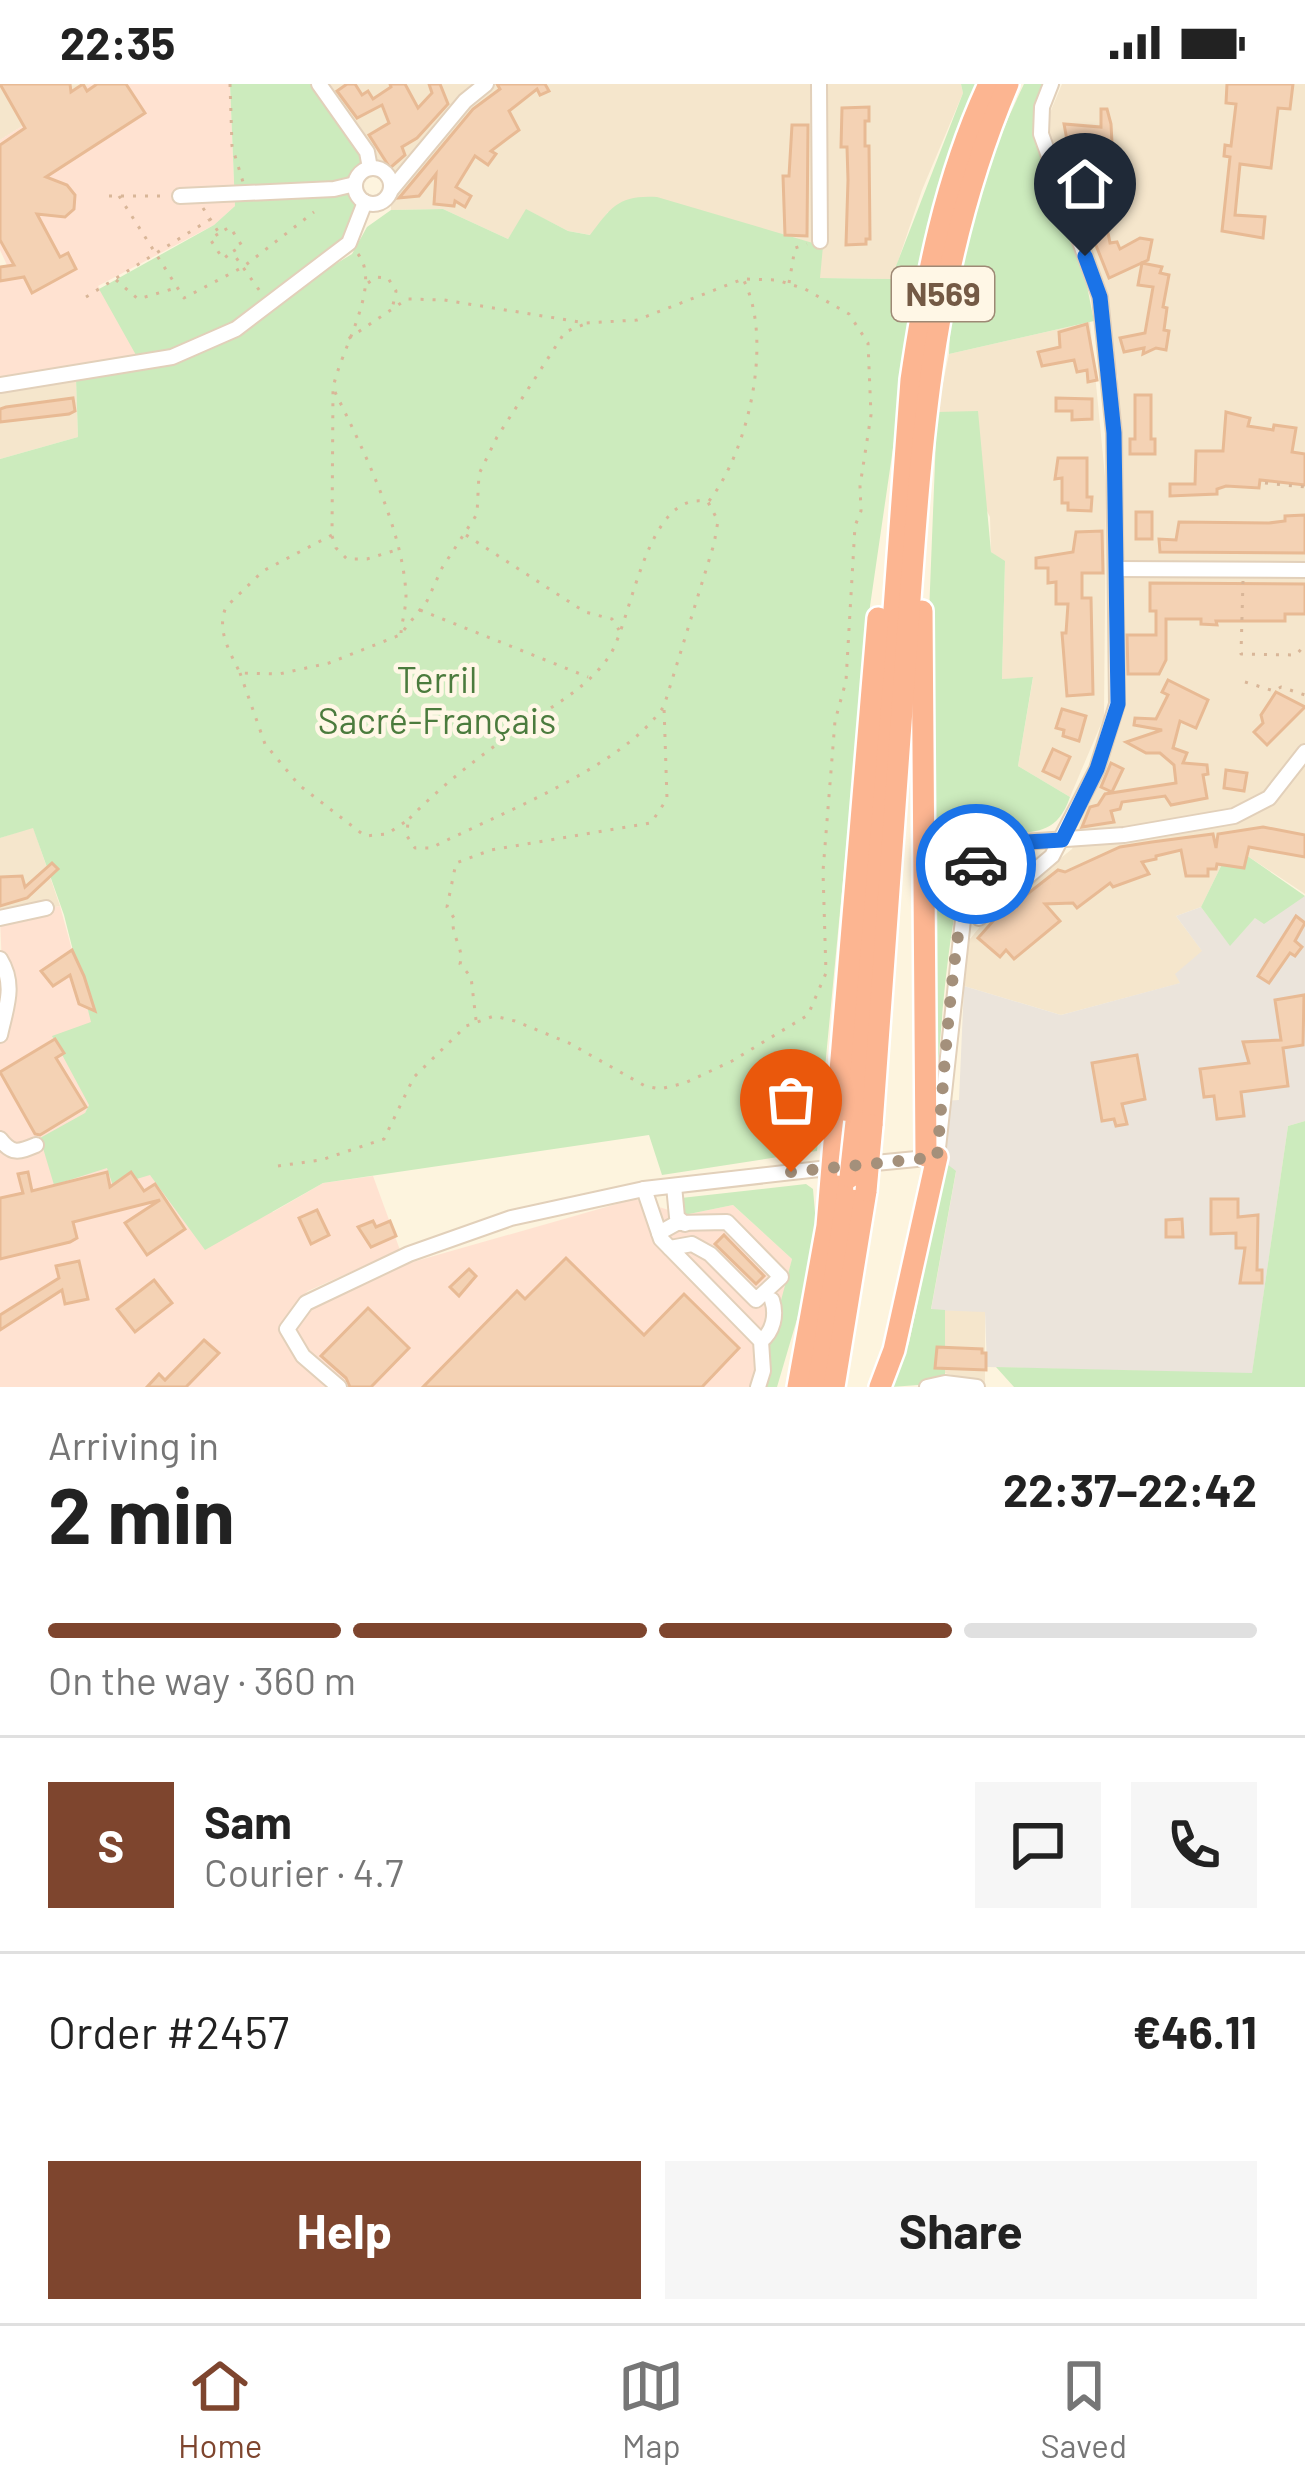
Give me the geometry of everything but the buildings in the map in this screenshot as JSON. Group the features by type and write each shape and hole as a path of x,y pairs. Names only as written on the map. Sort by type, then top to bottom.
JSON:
{"highway":[{"name":"N569","path":"818,1387 864,1123 911,380 926,284 955,169 988,84"},
{"name":"N569","path":"835,1387 843,1348 864,1123 928,389 948,264 970,186 1008,84"},
{"path":"798,1387 827,1226 875,646 886,544 901,494"},
{"path":"880,1387 894,1350 932,1156 922,576 916,514"}],"street":[{"path":"320,84 367,152 370,168"},
{"path":"391,190 390,178 382,170 370,168 360,173 355,184 357,195 376,204 391,190 465,101 486,84"},
{"path":"819,84 820,241"},
{"path":"979,918 1052,856 1097,769 1118,704 1114,433 1100,297 1041,134 1042,107 1051,84"},
{"path":"189,198 217,190 247,194 355,184"},
{"path":"0,385 172,358 236,329 349,243 365,202"},
{"path":"1116,569 1305,570"},
{"path":"339,1387 303,1356 287,1330 306,1303 409,1254 512,1218 644,1189 932,1156 968,874 992,844 1124,835 1252,810 1270,798 1305,752"},
{"path":"0,918 46,908"},
{"path":"0,959 10,976 10,987 0,1035"},
{"path":"0,1138 8,1150 17,1153 36,1145"},
{"path":"674,1186 677,1216 685,1224"},
{"path":"644,1189 659,1233 670,1248 760,1341 763,1371 758,1387"},
{"path":"659,1233 677,1223 728,1222 781,1276 784,1285 764,1300"},
{"path":"670,1248 692,1244 710,1254 776,1311 769,1335 760,1341"},
{"path":"927,1387 946,1383 976,1387"}],"path":[{"path":"230,84 232,146 247,194"},
{"path":"109,196 189,198 219,233"},
{"path":"119,196 184,298 243,267 314,212"},
{"path":"86,297 210,219"},
{"path":"230,227 242,246 232,252 223,259 210,239 230,227"},
{"path":"789,283 795,248 820,241"},
{"path":"349,243 364,262 368,283 333,389 332,535 347,559 367,559 396,550"},
{"path":"232,252 271,305"},
{"path":"368,283 376,277 388,278 396,291 393,306"},
{"path":"114,279 138,299 177,288"},
{"path":"708,502 726,480 747,425 755,364 754,316 742,279"},
{"path":"278,1166 320,1160 384,1139 414,1077 466,1026 476,1022 494,1016 515,1021 569,1043 645,1086 660,1089 710,1072 794,1026 808,1016 826,974 823,871 835,721 846,681 855,526 870,431 868,343 849,314 789,283 742,279 637,320 586,323 444,300 407,299 349,339"},
{"path":"240,674 278,674 329,663 400,635 477,514 479,473 496,437 565,332 586,323"},
{"path":"333,389 363,447 396,550 406,596 400,635"},
{"path":"1265,483 1305,487"},
{"path":"332,535 263,571 226,607 223,636 265,744 299,784 365,836 387,834 408,820 480,757 590,677 610,655 648,549 664,522 692,502 708,502"},
{"path":"408,820 415,848 431,848 612,754 652,725 664,706 714,544 718,520 708,502"},
{"path":"464,533 586,612 612,619 620,631"},
{"path":"1244,570 1241,653 1296,655 1305,645"},
{"path":"420,610 590,677"},
{"path":"1245,682 1305,694"},
{"path":"476,1022 471,977 460,964 463,956 447,907 456,862 490,850 651,823 667,799 664,706"}],"shaded area":[{"path":"0,84 89,84 0,140"},
{"path":"89,84 230,84 235,206 214,225 98,286 147,368 0,387 0,281 12,276 0,250 0,140"},
{"path":"323,84 961,84 963,93 922,190 892,279 819,278 820,242 608,212 591,235 568,231 527,210 508,239 443,209 391,210 391,194 397,185 369,154"},
{"path":"1062,84 1305,84 1305,894 1246,855 1225,858 1201,907 1176,916 1203,952 1181,983 1061,1015 964,986 965,945 988,917 1072,849 1099,763 1124,706 1116,569 1118,377 1041,134"},
{"path":"1090,322 1106,487 1104,717 1070,797 1018,766 1033,678 1002,679 1005,562 991,552 990,517 937,412 949,354"},
{"path":"76,379 78,437 0,459 0,385"},
{"path":"33,827 60,906 0,918 0,838"},
{"path":"1305,896 1305,1121 1288,1126 1252,1374 987,1367 985,1312 931,1310 956,1172 937,1157 942,1101 959,1100 964,986 1061,1015 1180,983 1175,974 1202,951 1176,916 1201,907 1230,945 1255,918"},
{"path":"60,906 92,1023 85,1113 107,1168 150,1175 273,1212 323,1183 373,1176 400,1250 308,1291 296,1302 325,1287 634,1199 684,1215 733,1205 792,1259 761,1387 0,1387 0,1015 4,1015 0,918"},
{"path":"945,1310 985,1311 985,1383 944,1373"}],"green space":[{"name":"Terril Sacré-Français","path":"230,84 317,84 366,158 352,185 366,213 319,274 352,254 367,227 391,210 443,209 508,239 526,209 568,231 590,235 618,204 657,197 823,246 820,278 891,279 963,93 961,84 986,84 911,294 908,345 868,620 817,1151 662,1175 649,1135 323,1183 205,1250 150,1175 113,1186 107,1168 54,1185 40,1138 85,1113 89,1105 52,1036 91,1022 64,915 33,828 0,838 0,459 78,437 76,379 141,364 99,289 214,225 235,206"},
{"path":"1024,84 1051,84 1044,120 1046,167 1078,241 1094,321 949,354 956,282 972,215"},
{"path":"978,411 991,552 1005,561 1002,679 1033,677 1018,766 1070,797 1051,825 987,843 965,872 952,929 936,1087 931,1092 936,847 927,664 937,412"},
{"path":"1019,845 1028,846 1034,854 974,919 968,917 975,883 999,857"},
{"path":"1246,855 1305,896 1264,924 1255,918 1230,946 1201,907 1225,858"},
{"path":"1305,1121 1305,1387 1014,1387 996,1367 1252,1373 1288,1126"},
{"path":"947,1164 956,1171 931,1309 945,1310 945,1383 891,1387 909,1343"},
{"path":"806,1184 813,1189 818,1248 777,1387 758,1387 792,1259 733,1205 684,1215 681,1198"}],"way so far":[{"path":"791,1172 937,1157 958,937 968,874 976,864"}],"route":[{"path":"976,864 992,844 1062,840 1097,769 1118,704 1114,433 1100,297 1085,256"}]}
